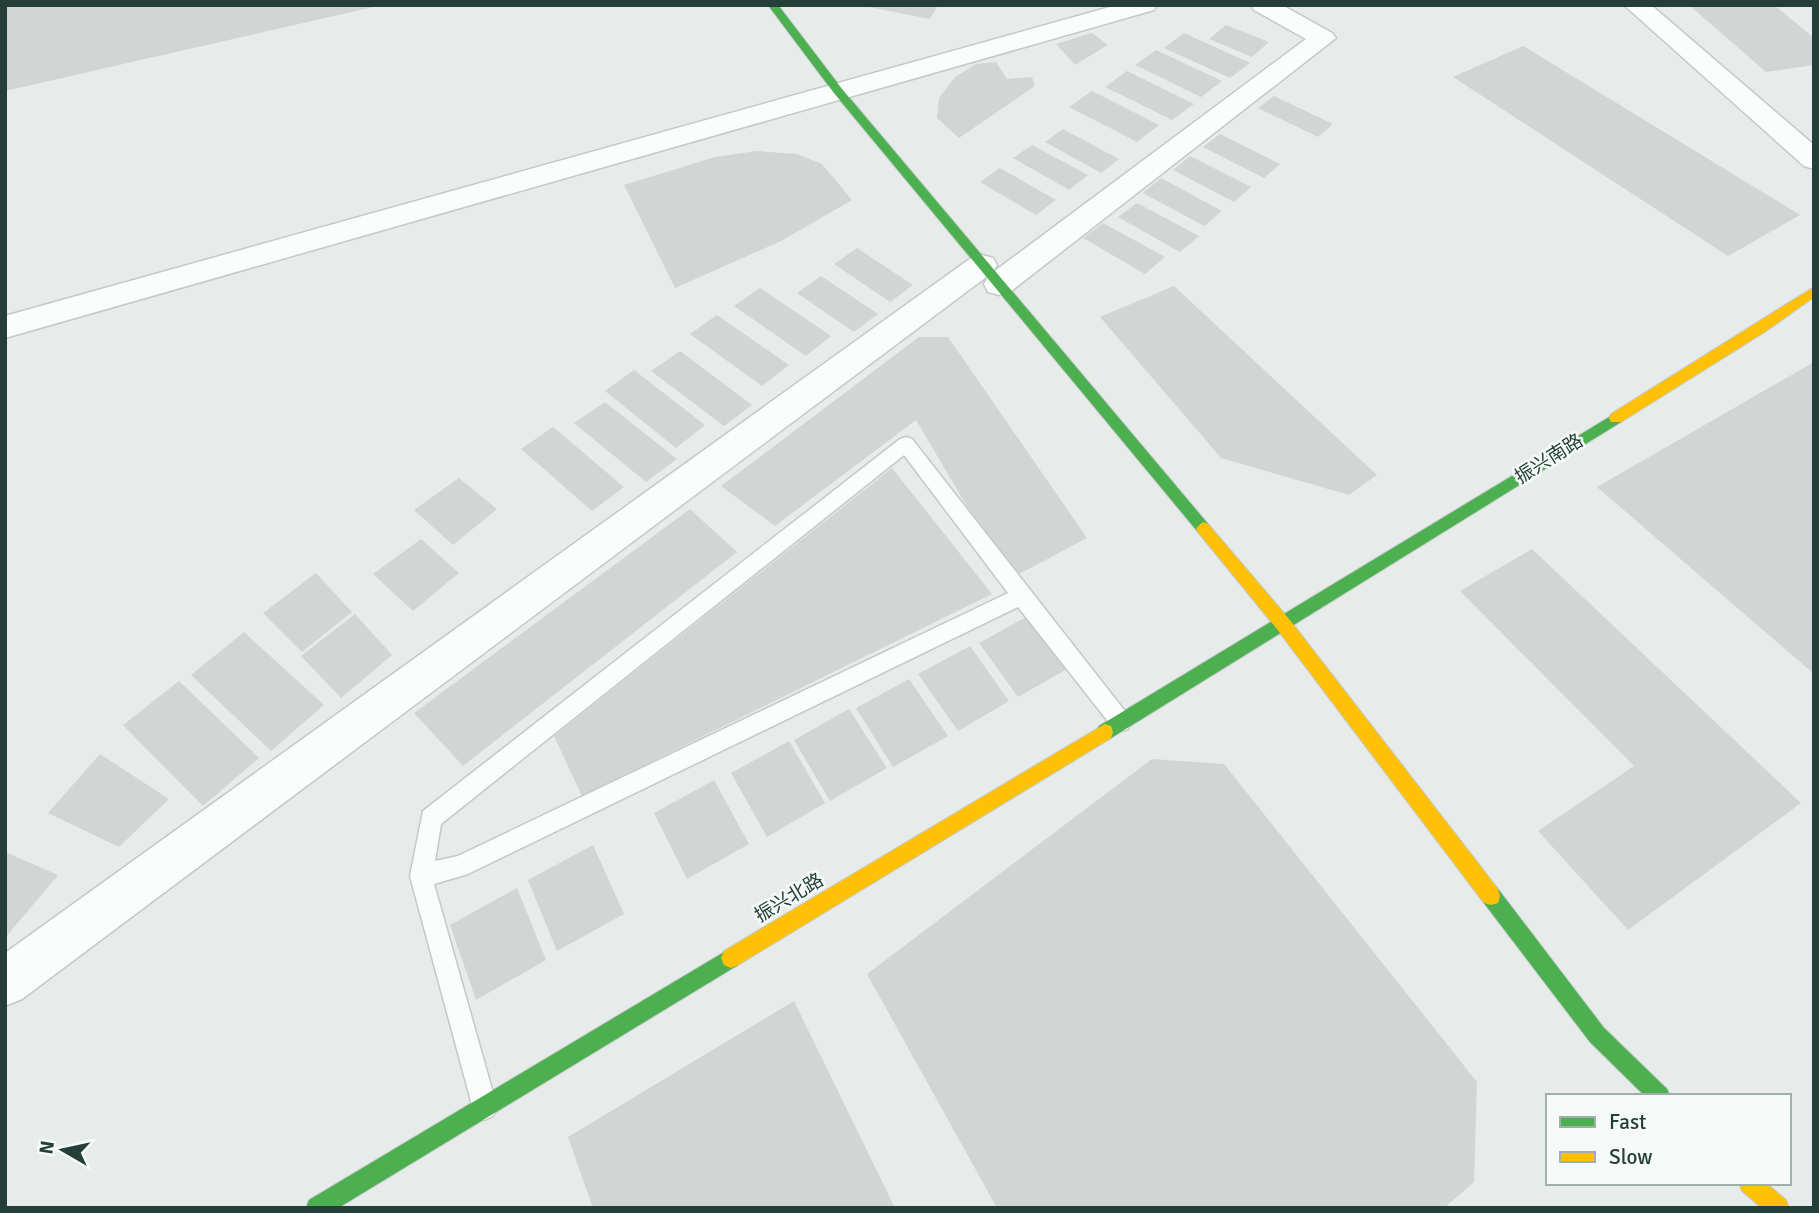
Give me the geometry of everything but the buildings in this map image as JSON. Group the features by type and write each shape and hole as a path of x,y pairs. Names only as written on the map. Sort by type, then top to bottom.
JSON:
{"street":[{"path":"773,5 838,91 1283,624 1597,1035 1658,1094"},
{"path":"5,327 1145,5"},
{"path":"5,982 1323,38 1263,5"},
{"path":"1636,5 1814,160"},
{"name":"振兴南路","path":"1283,624 1758,330 1814,291"},
{"name":"振兴北路","path":"317,1208 1283,624"},
{"path":"1752,1185 1778,1208"}],"lane":[{"path":"484,1107 421,876 431,818 906,444 1121,722"},
{"path":"421,876 460,866 1021,596"}],"traffic: fast":[{"path":"773,5 838,91 1203,528"},
{"path":"1105,732 1616,418"},
{"path":"1491,896 1597,1035 1658,1094"},
{"path":"317,1208 731,958"}],"traffic: slow":[{"path":"1616,418 1758,330 1814,291"},
{"path":"1203,528 1283,624 1491,896"},
{"path":"731,958 1105,732"},
{"path":"1752,1185 1778,1208"}]}
